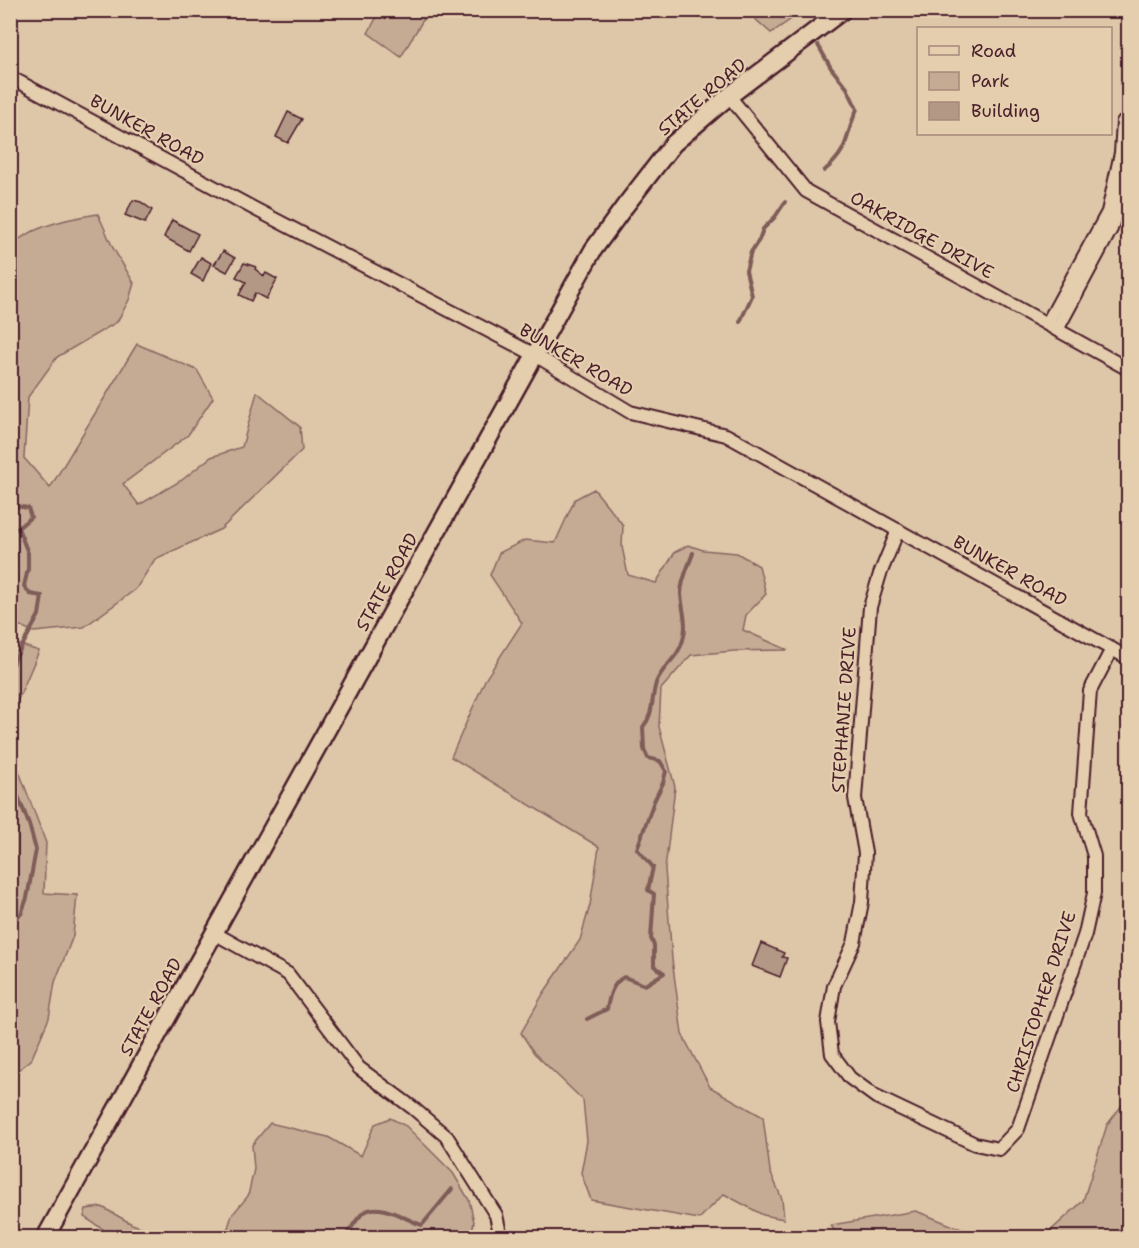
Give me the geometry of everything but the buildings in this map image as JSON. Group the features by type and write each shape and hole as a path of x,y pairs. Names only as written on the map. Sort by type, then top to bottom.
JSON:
{"main road":[{"name":"STATE ROAD","path":"45,1238 593,250 673,144 729,96 843,10"}],"street":[{"name":"BUNKER ROAD","path":"10,77 243,203 535,355 630,412 726,435 1128,658"},
{"name":"OAKRIDGE DRIVE","path":"729,96 806,191 1128,369"},
{"path":"1052,327 1108,212 1121,153 1123,122 1128,139"},
{"path":"1052,327 1111,229 1128,170"},
{"name":"STEPHANIE DRIVE","path":"898,530 880,574 870,607 855,798 865,853 862,902 854,943 834,987 828,1022 832,1054 850,1078 876,1097 975,1144 999,1149"},
{"name":"CHRISTOPHER DRIVE","path":"999,1149 1018,1129 1085,934 1094,893 1094,856 1082,813 1090,691 1112,649"},
{"path":"214,933 288,974 359,1068 413,1108 447,1137 496,1215 501,1238"}],"green space":[{"path":"380,11 467,11 448,18 427,13 401,57 368,33"},
{"path":"746,11 803,11 771,33"},
{"path":"98,214 113,248 134,283 129,300 117,322 57,357 28,397 24,458 50,488 137,344 197,370 213,398 188,435 123,484 139,505 182,480 211,457 242,447 257,392 300,427 302,450 221,529 155,559 136,589 84,627 34,632 11,622 11,246 40,228"},
{"path":"594,489 623,525 622,547 628,575 656,583 675,552 688,545 703,550 737,553 759,566 766,594 746,615 743,630 788,650 691,655 661,689 659,727 675,787 665,869 672,959 682,1034 710,1087 763,1117 770,1171 782,1199 784,1219 763,1215 724,1194 699,1219 591,1200 581,1173 587,1141 583,1100 534,1053 521,1033 543,994 580,940 590,905 599,847 451,757 485,680 522,623 490,575 499,553 525,540 555,543 575,499"},
{"path":"10,642 39,651 11,716"},
{"path":"11,750 46,843 44,893 77,895 73,936 55,982 49,1018 31,1060 11,1076"},
{"path":"1128,1097 1128,1237 1018,1237 1047,1234 1083,1201 1107,1125"},
{"path":"390,1118 406,1126 453,1173 469,1200 474,1222 471,1237 225,1237 232,1215 248,1196 254,1169 252,1145 270,1123 328,1137 361,1156 375,1124"},
{"path":"102,1207 132,1224 168,1237 115,1237 84,1217 86,1209"},
{"path":"916,1211 981,1237 838,1237 831,1225"}],"waterway":[{"path":"818,45 831,68 847,88 857,109 843,149 824,171"},
{"path":"740,322 752,296 746,271 751,252 763,229 785,202"},
{"path":"10,503 28,508 31,517 18,528 28,553 28,569 24,586 30,594 42,596 39,615 10,668"},
{"path":"587,1019 607,1009 614,987 624,977 645,985 664,973 654,966 654,946 651,938 654,894 648,890 653,867 637,849 666,771 660,761 648,758 644,749 643,727 649,717 656,683 681,647 685,623 681,589 693,553"},
{"path":"10,776 29,824 36,850 27,898 21,914 10,922"},
{"path":"343,1238 367,1210 382,1209 422,1225 452,1189"}]}
